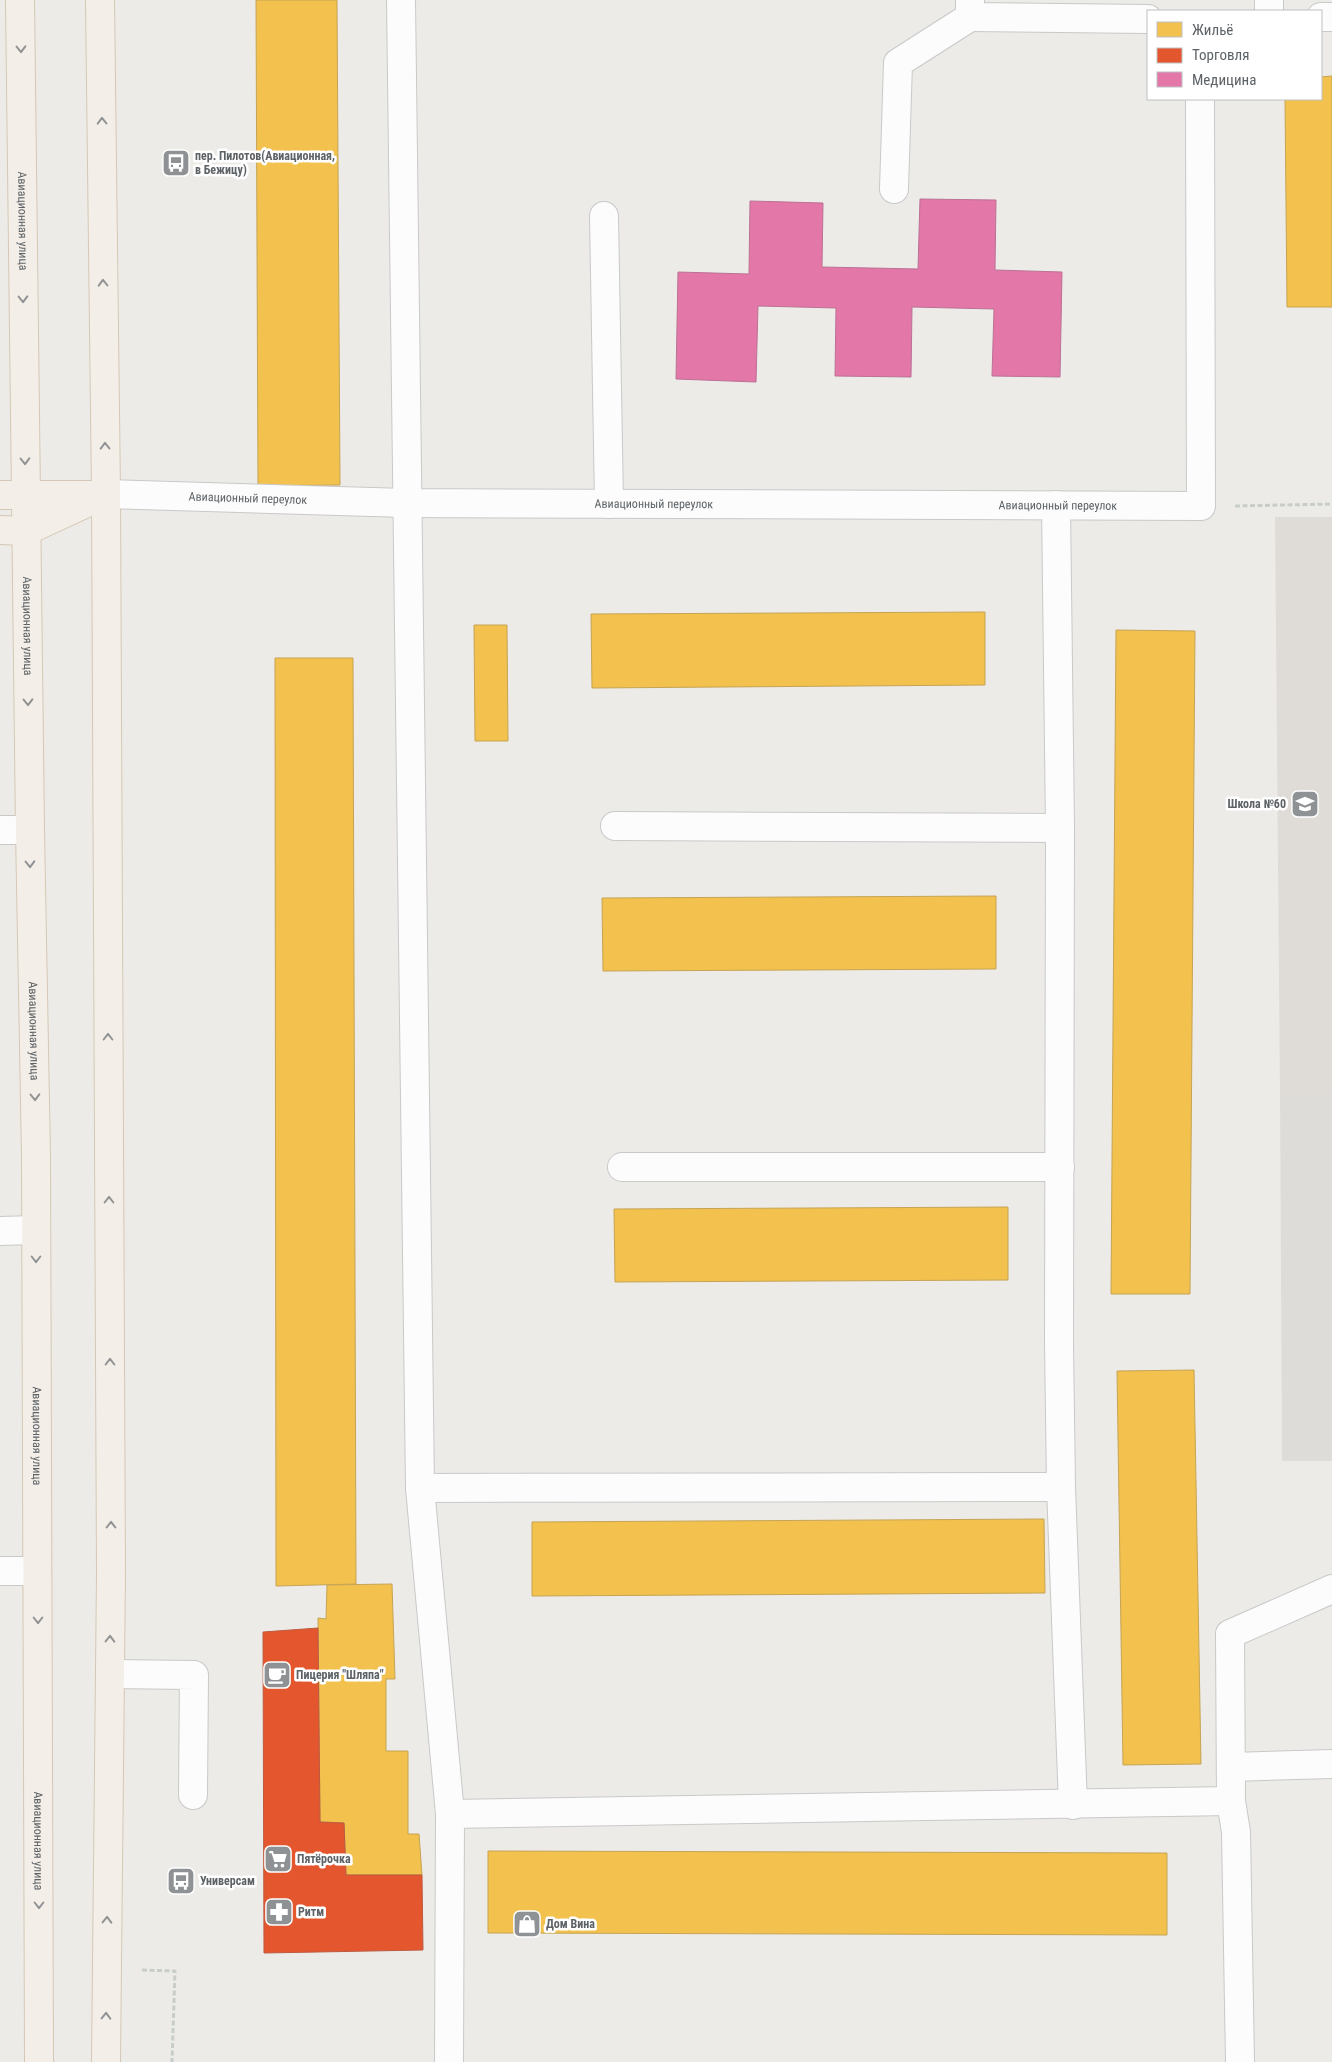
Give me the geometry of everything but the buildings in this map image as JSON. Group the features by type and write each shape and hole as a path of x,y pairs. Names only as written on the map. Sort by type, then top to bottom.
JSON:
{"main road":[{"name":"Авиационная улица","path":"20,0 13,530 30,830 36,1230 39,2062"},
{"path":"100,0 106,494 111,1554 106,2062"},
{"path":"13,495 106,494"},
{"path":"13,530 106,494"}],"street":[{"path":"401,0 420,1488 450,1814 449,2062"},
{"path":"894,189 898,63 970,9 1147,19"},
{"path":"1200,100 1201,506"},
{"path":"604,216 609,504"},
{"name":"Авиационный переулок","path":"106,494 406,503 1201,506"},
{"path":"1056,505 1060,828 1061,1487 1073,1804"},
{"path":"615,826 1060,828"},
{"path":"0,830 30,830"},
{"path":"622,1167 1060,1168"},
{"path":"0,1231 36,1230"},
{"path":"420,1488 1061,1487"},
{"path":"0,1572 37,1571"},
{"path":"1240,2062 1236,1832 1231,1800 1230,1634 1332,1589"},
{"path":"110,1674 194,1674 193,1795"},
{"path":"1231,1767 1332,1764"},
{"path":"450,1814 1231,1800"}],"path":[{"path":"1201,506 1332,504"}],"shaded area":[{"name":"Школа №60","path":"1275,517 1332,517 1332,1092 1280,1092"},
{"path":"1280,1092 1332,1092 1332,1461 1282,1461"}],"place":[{"name":"пер. Пилотов(Авиационная, в Бежицу)","path":"176,163"},
{"name":"Школа №60","path":"1305,804"},
{"name":"Пицерия \"Шляпа\"","path":"277,1675"},
{"name":"Пятёрочка","path":"278,1859"},
{"name":"Универсам","path":"181,1881"},
{"name":"Ритм","path":"279,1912"},
{"name":"Дом Вина","path":"527,1924"}]}
